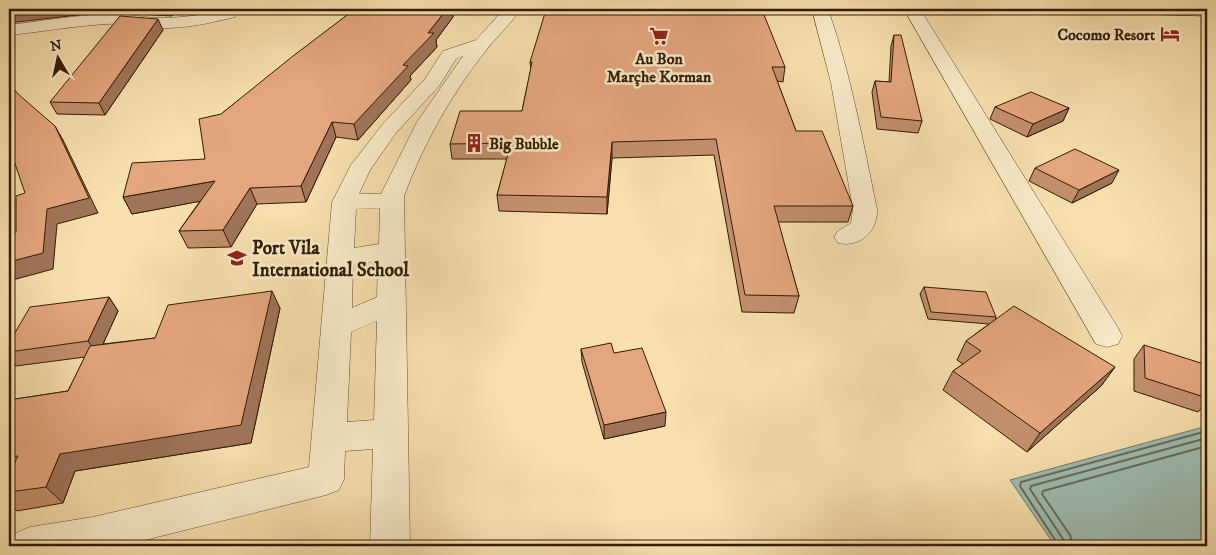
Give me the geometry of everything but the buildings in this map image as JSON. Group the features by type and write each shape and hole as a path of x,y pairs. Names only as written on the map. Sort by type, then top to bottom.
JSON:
{"street":[{"path":"390,546 392,201 401,170 428,121 484,43 512,9"},
{"path":"820,9 834,49 865,209 866,218 863,226 859,231 847,236"},
{"path":"912,9 1107,336"},
{"path":"1144,9 1207,11"},
{"path":"16,29 44,36 69,37 112,31 141,22 161,23 199,20 229,14"},
{"path":"30,546 93,535 326,479 344,202 359,170 380,141 432,82 449,55 484,43"},
{"path":"380,141 416,144"},
{"path":"344,202 392,201"},
{"path":"339,259 391,250"},
{"path":"336,326 391,303"},
{"path":"330,438 391,432"}],"water":[{"path":"1207,426 1207,546 1055,546 1010,480"}],"place":[{"name":"Cocomo Resort","path":"1170,34"},
{"name":"Au Bon Marçhe Korman","path":"659,36"},
{"name":"Big Bubble","path":"474,143"},
{"name":"Port Vila International School","path":"237,258"}]}
